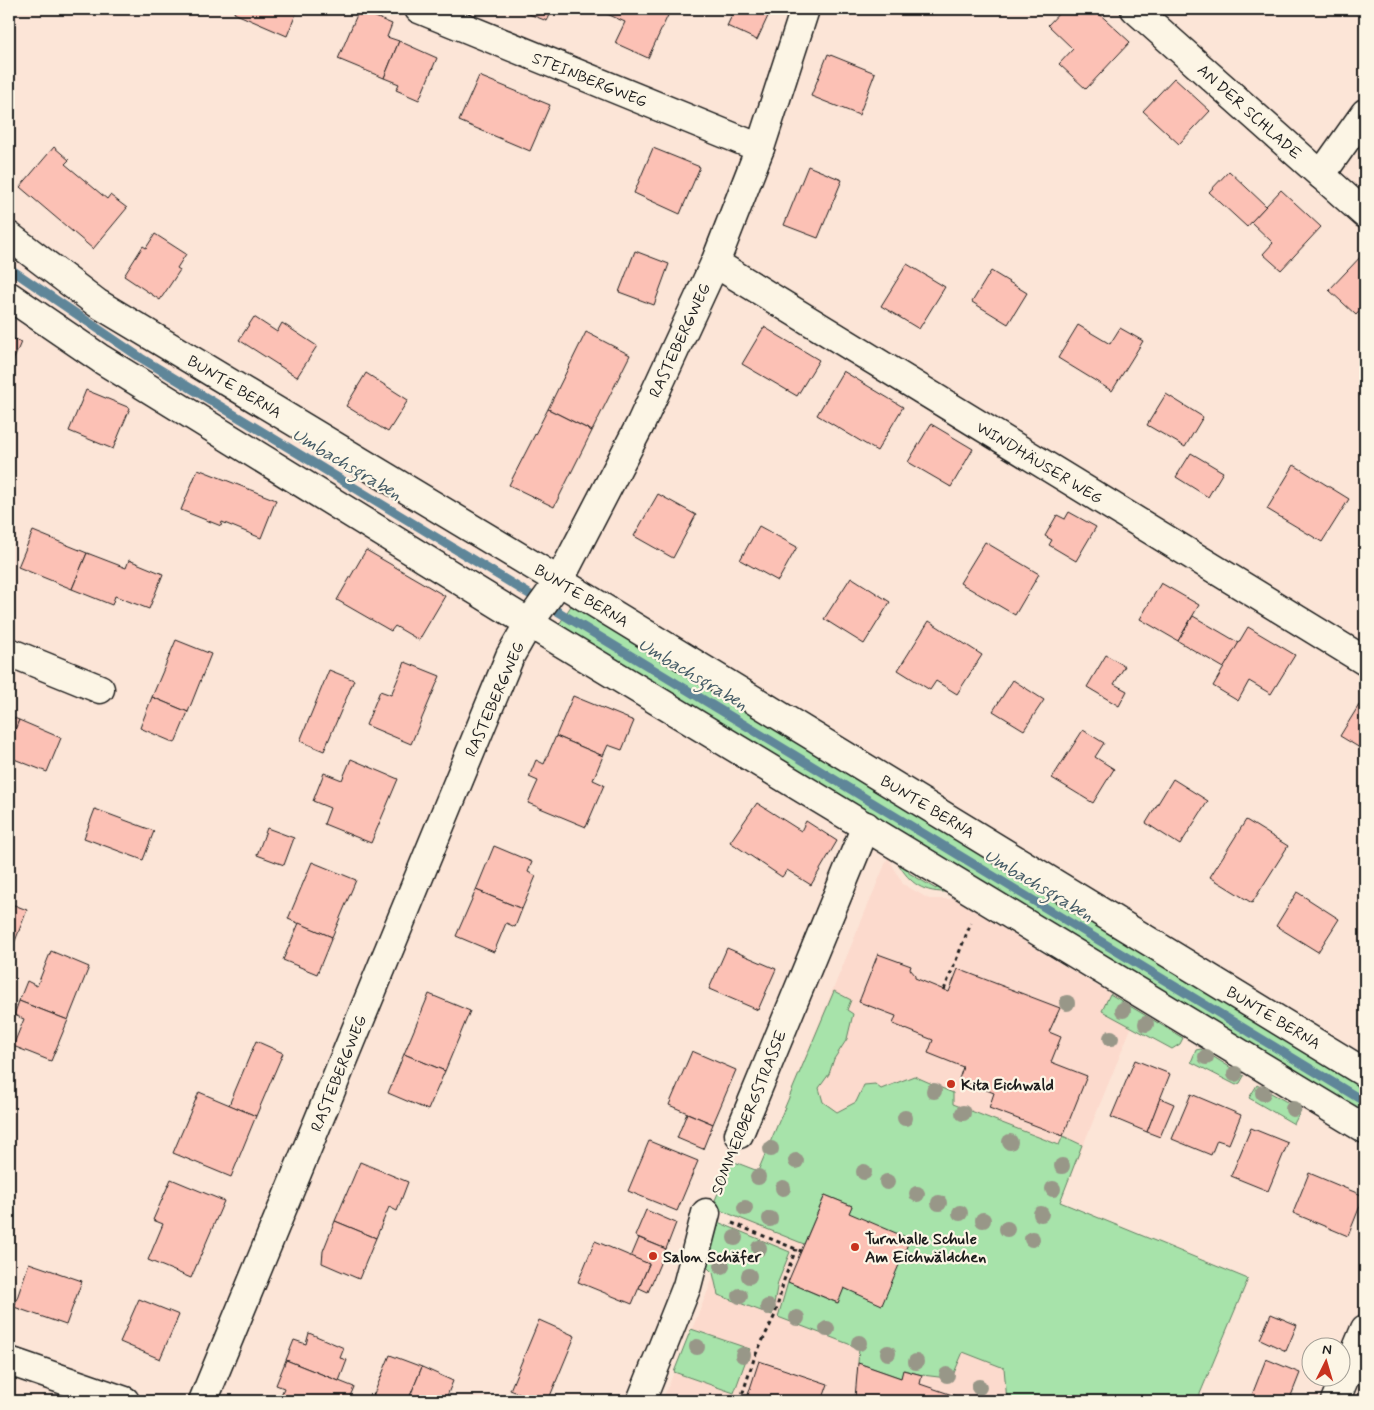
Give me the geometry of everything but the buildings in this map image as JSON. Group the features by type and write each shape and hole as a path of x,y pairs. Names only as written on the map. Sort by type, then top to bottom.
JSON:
{"street":[{"name":"STEINBERGWEG","path":"419,9 760,148"},
{"name":"RASTEBERGWEG","path":"203,1401 510,656 544,603 641,423 715,263 760,148 805,9"},
{"name":"AN DER SCHLADE","path":"1135,9 1365,214"},
{"path":"1321,175 1365,113"},
{"name":"BUNTE BERNA","path":"9,236 97,303 544,603 866,826 1365,1129"},
{"name":"WINDHÄUSER WEG","path":"715,263 1365,661"},
{"name":"BUNTE BERNA","path":"9,296 101,359 544,603 1365,1073"},
{"path":"9,652 100,689"},
{"name":"SOMMERBERGSTRASSE","path":"739,1134 866,826"},
{"name":"SOMMERBERGSTRASSE","path":"641,1401 687,1286 706,1212"},
{"path":"1336,1401 1365,1329"},
{"path":"9,1361 125,1401"}],"path":[{"path":"944,990 973,918"},
{"name":"SOMMERBERGSTRASSE","path":"706,1212 739,1134"},
{"path":"706,1212 801,1251"},
{"path":"740,1401 755,1356 775,1315 784,1280 796,1249"}],"shaded area":[{"path":"888,857 903,884 929,899 955,899 1138,1011 1060,1202 1248,1279 1197,1401 662,1401"}],"green space":[{"path":"571,606 1365,1086 1365,1122 558,626"},
{"path":"896,860 907,865 909,873 936,889 938,885 947,890 945,892 928,890 916,884 905,874"},
{"path":"834,991 851,1000 847,1010 853,1014 847,1039 834,1059 829,1074 819,1088 823,1102 837,1112 856,1102 864,1085 875,1084 881,1089 914,1076 953,1093 953,1104 1059,1145 1063,1136 1082,1145 1060,1202 1248,1279 1197,1401 1007,1401 1004,1368 963,1352 954,1373 947,1378 922,1375 904,1370 901,1378 858,1363 859,1348 778,1317 788,1282 837,1303 844,1288 882,1304 849,1213 852,1206 825,1195 804,1244 712,1207 732,1161 758,1171"},
{"path":"1110,994 1183,1038 1180,1044 1172,1049 1102,1011"},
{"path":"1201,1049 1244,1076 1240,1083 1236,1085 1191,1062 1196,1050"},
{"path":"1257,1085 1301,1110 1294,1124 1249,1098"},
{"path":"708,1218 790,1252 778,1282 772,1315 718,1295 713,1273 705,1265"},
{"path":"691,1329 750,1349 734,1393 674,1372"}],"waterway":[{"name":"Umbachsgraben","path":"9,268 141,358 1365,1102"}],"place":[{"name":"Kita Eichwald","path":"951,1084"},
{"name":"Turnhalle Schule Am Eichwäldchen","path":"855,1247"},
{"name":"Salon Schäfer","path":"653,1256"}]}
